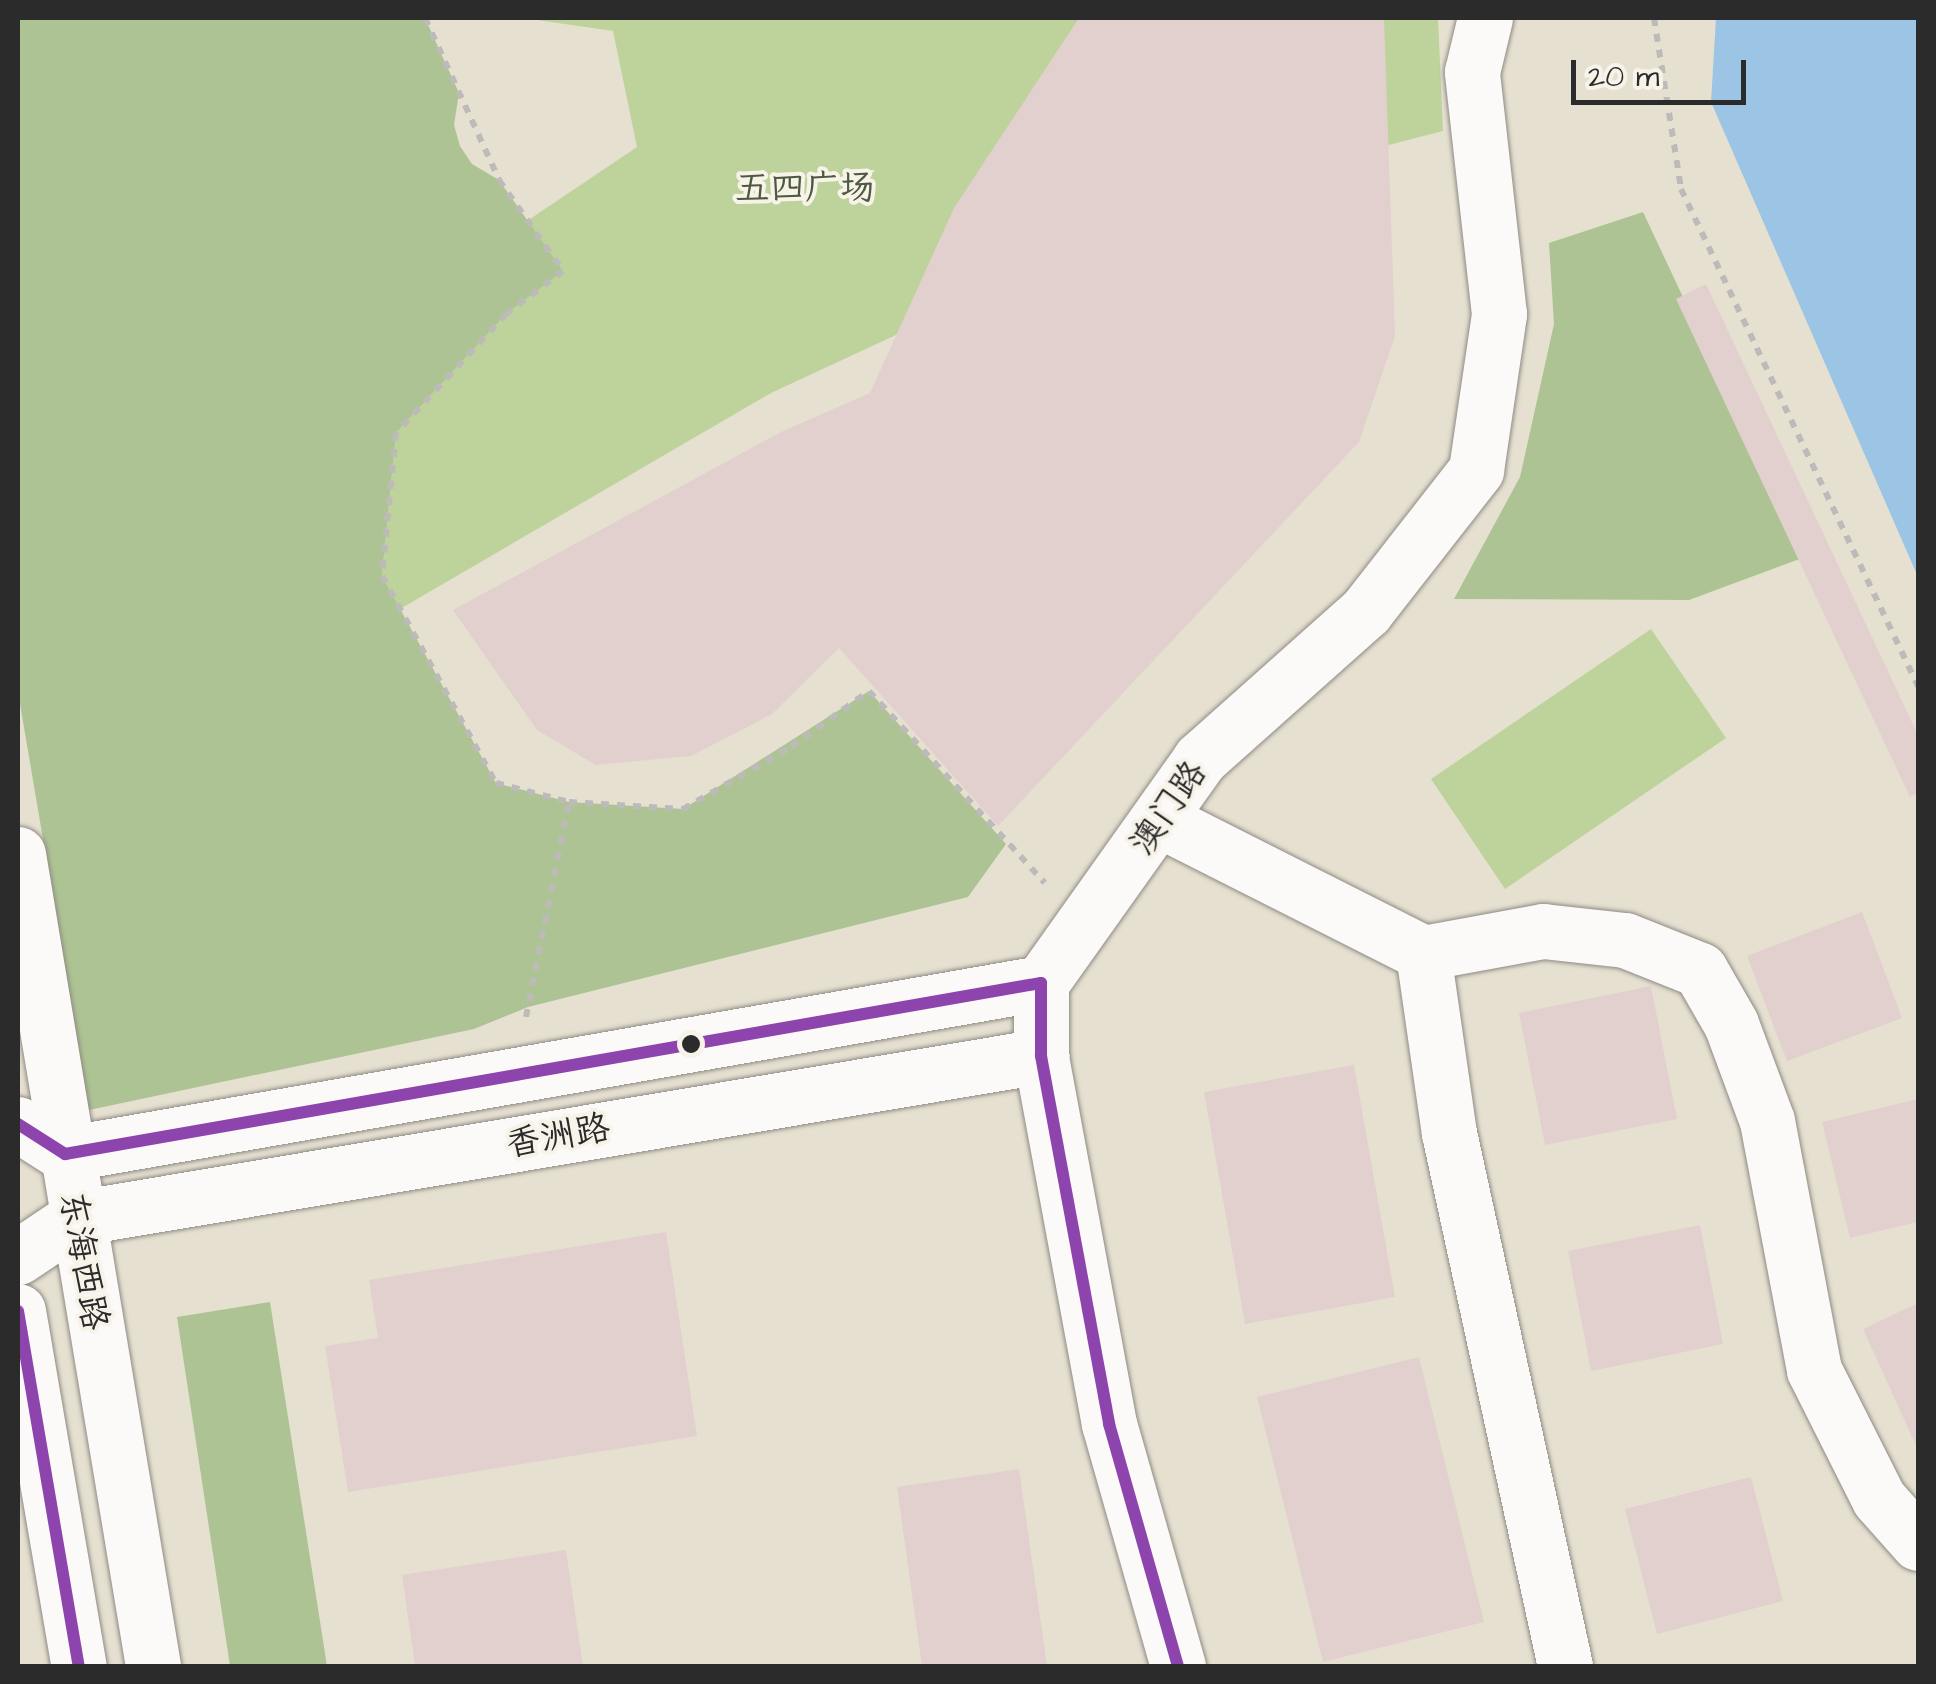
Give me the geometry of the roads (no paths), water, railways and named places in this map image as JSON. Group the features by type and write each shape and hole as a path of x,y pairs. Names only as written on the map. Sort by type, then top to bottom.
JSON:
{"street":[{"name":"澳门路","path":"1040,983 1200,759 1366,611 1476,470 1500,314 1472,72 1485,18"},
{"path":"1160,820 1422,953 1543,930 1625,940 1700,970 1731,1024 1767,1121 1814,1370 1879,1499 1918,1543"},
{"name":"东海西路","path":"18,854 153,1666"},
{"path":"1422,953 1449,1133 1565,1666"},
{"path":"1040,983 1041,1056 1109,1424 1178,1666"},
{"name":"香洲路","path":"65,1154 1040,983"},
{"name":"香洲路","path":"76,1218 1041,1056"},
{"path":"18,1124 65,1154"},
{"path":"18,1257 76,1218"},
{"name":"东海西路","path":"18,1311 79,1666"}],"water":[{"path":"1716,18 1918,18 1918,577 1711,102"}],"park label":[{"name":"五四广场","path":"805,189"}]}
